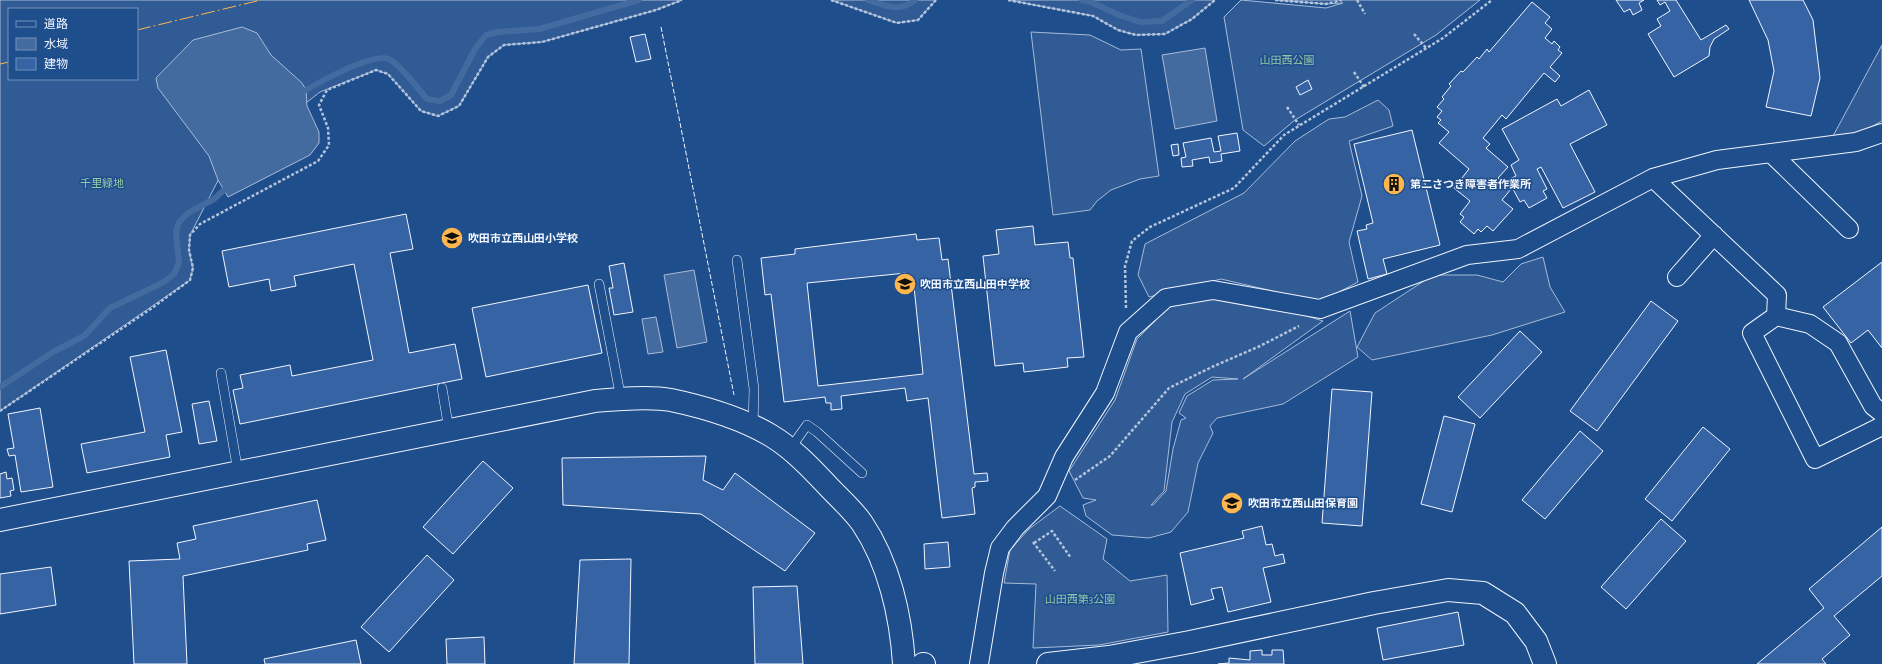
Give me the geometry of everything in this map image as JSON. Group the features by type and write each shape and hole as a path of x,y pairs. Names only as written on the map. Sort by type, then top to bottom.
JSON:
{"street":[{"path":"979,664 994,574 1000,548 1015,528 1047,496 1064,457 1104,393 1128,332 1166,298 1213,290 1320,309 1467,255 1518,249 1653,178 1717,160 1856,142 1882,133"},
{"path":"1772,154 1849,229"},
{"path":"1653,178 1777,295 1776,316"},
{"path":"1677,277 1714,235"},
{"path":"1882,412 1873,406 1838,343 1810,324 1776,316 1752,333 1814,459 1882,426"},
{"path":"0,520 595,401 621,399 670,400 728,416 753,426 771,436 790,449 812,469 862,523 885,568 901,625 904,664"},
{"path":"1048,664 1109,657 1183,644 1374,603 1448,590 1483,593 1514,612 1536,641 1544,664"}],"lane":[{"path":"737,260 754,389 753,426"},
{"path":"599,284 621,399"},
{"path":"221,373 238,472"},
{"path":"442,388 449,430"},
{"path":"790,449 807,425 817,432 862,473"}],"path":[{"path":"0,411 152,308 190,280 193,268 189,250 190,235 200,224 318,161 329,144 328,128 319,105 326,90 376,70 388,74 421,111 438,116 459,106 488,57 504,44 542,42 656,10 682,0"},
{"path":"831,0 897,24 918,20 936,0"},
{"path":"1008,0 1093,16 1118,30 1136,35 1165,34 1192,19 1215,0"},
{"path":"1275,0 1326,4 1342,0"},
{"path":"1357,0 1364,14"},
{"path":"1128,332 1124,266 1132,241 1150,227 1234,188 1284,135 1443,38 1492,0"},
{"path":"1414,34 1426,48"},
{"path":"1354,72 1364,87"},
{"path":"1287,107 1299,125"},
{"path":"1047,496 1075,480 1110,456 1169,388 1307,322 1320,309"},
{"path":"1034,543 1052,531 1071,558"},
{"path":"1030,538 1055,571"}],"shaded area":[{"name":"千里緑地","path":"0,0 682,0 656,10 542,42 504,45 488,57 459,106 438,116 421,111 388,74 376,70 320,92 226,165 190,235 189,250 193,268 190,280 0,411"},
{"path":"831,0 936,0 918,20 897,23"},
{"path":"1008,0 1215,0 1192,19 1165,34 1136,35 1118,30 1093,16"},
{"name":"山田西公園","path":"1241,0 1326,8 1343,3 1326,4 1275,0 1480,0 1436,35 1295,120 1264,146 1243,130 1224,17"},
{"path":"1031,32 1090,35 1121,50 1141,49 1159,176 1140,179 1111,190 1097,201 1090,210 1053,215"},
{"path":"1882,45 1882,121 1862,132 1833,136"},
{"path":"1378,100 1389,110 1393,126 1349,141 1362,196 1349,242 1358,282 1320,302 1221,279 1149,297 1138,275 1145,244 1244,193 1295,141 1329,119 1345,117"},
{"path":"1543,257 1550,287 1565,312 1492,335 1372,360 1357,347 1375,313 1433,275 1477,275 1503,282 1521,264"},
{"path":"1215,299 1304,315 1323,321 1243,379 1350,311 1358,357 1283,404 1217,418 1210,426 1213,433 1198,463 1188,512 1171,532 1149,538 1112,535 1086,516 1083,505 1096,500 1083,498 1069,471 1115,400 1137,339 1171,305","holes":["1212,377 1238,379 1213,380 1187,396 1179,413 1186,418 1181,420 1173,449 1166,491 1153,505 1151,505 1164,491 1172,422 1185,394"]},
{"name":"山田西第3公園","path":"1060,506 1107,539 1103,559 1130,581 1167,575 1168,632 1099,645 1033,648 1036,584 1004,583 1010,550 1029,529"}],"water":[{"path":"242,27 257,33 271,55 302,83 306,90 307,106 319,132 319,143 310,155 228,197 218,180 209,156 158,88 156,78 193,40"},
{"path":"1205,48 1217,121 1175,129 1162,55"},
{"path":"694,270 707,342 677,348 664,275"},
{"path":"656,317 663,352 648,354 642,319"}],"building":[{"path":"1616,0 1644,0 1639,3 1642,10 1633,15 1630,9 1624,12"},
{"path":"1657,0 1676,0 1701,40 1726,25 1729,29 1714,39 1710,47 1709,56 1674,77 1648,34 1661,26 1657,19 1670,11 1665,2 1660,5"},
{"path":"1749,0 1803,0 1813,20 1820,78 1811,116 1766,107 1774,71 1768,40"},
{"path":"1532,2 1550,17 1545,23 1552,29 1545,38 1552,44 1554,41 1560,47 1558,50 1562,53 1550,67 1560,76 1555,82 1544,73 1506,119 1502,115 1483,138 1490,144 1486,148 1508,167 1498,178 1511,189 1502,200 1513,209 1493,231 1487,226 1481,232 1478,229 1474,234 1460,222 1464,217 1460,214 1470,201 1454,188 1469,169 1439,143 1449,132 1438,123 1441,120 1437,117 1442,111 1437,107 1444,99 1442,97 1451,86 1449,84 1477,57 1479,59 1487,49 1489,52"},
{"path":"645,34 651,59 636,62 630,37"},
{"path":"1308,80 1312,89 1300,95 1296,87"},
{"path":"1589,90 1607,125 1570,144 1595,192 1563,208 1541,167 1537,169 1547,189 1543,191 1547,198 1529,208 1524,200 1520,202 1508,180 1516,176 1511,165 1519,160 1502,129 1557,99 1561,106"},
{"name":"第二さつき障害者作業所","path":"1412,130 1440,245 1383,259 1387,274 1368,279 1357,231 1367,229 1366,225 1373,223 1354,144"},
{"path":"1237,133 1240,151 1221,154 1222,161 1210,163 1209,157 1192,160 1193,166 1182,167 1181,158 1186,157 1183,143 1211,138 1214,152 1221,151 1218,136"},
{"path":"1178,144 1179,155 1173,156 1171,145"},
{"path":"406,214 413,249 390,253 409,353 455,344 462,379 240,424 233,390 243,388 240,375 290,365 292,376 373,360 354,264 294,276 296,286 271,291 269,279 229,287 222,251"},
{"path":"1033,226 1035,245 1068,242 1070,258 1073,258 1084,357 1067,358 1068,367 1024,372 1023,363 995,366 983,256 999,254 996,230"},
{"path":"916,234 917,240 939,238 942,260 948,259 974,474 987,473 988,481 975,482 975,487 972,488 975,514 942,518 928,398 907,401 905,388 841,396 842,409 831,410 831,403 826,403 825,397 784,402 771,294 765,295 761,258 795,254 795,249","holes":["906,273 906,278 913,277 923,374 818,386 807,283"]},
{"path":"1882,262 1882,348 1868,330 1851,343 1823,307"},
{"path":"624,263 633,312 614,315 609,288 613,288 609,266"},
{"path":"588,285 602,353 486,377 472,308"},
{"path":"1651,301 1678,321 1597,431 1570,411"},
{"path":"1520,331 1542,352 1480,418 1458,397"},
{"path":"166,350 182,432 166,435 170,457 87,473 81,444 145,432 130,357"},
{"path":"1332,389 1372,392 1362,526 1322,523"},
{"path":"209,401 217,441 199,444 192,404"},
{"path":"40,408 53,487 21,492 15,455 9,456 7,449 14,448 8,414"},
{"path":"1444,416 1475,424 1452,512 1421,504"},
{"path":"1703,427 1730,449 1672,521 1645,499"},
{"path":"1580,431 1603,451 1545,519 1522,500"},
{"path":"706,456 703,480 723,490 735,473 815,533 785,571 701,514 563,505 562,458"},
{"path":"483,461 513,488 453,554 423,527"},
{"path":"6,472 7,479 12,478 14,490 10,491 11,496 0,498 0,474"},
{"path":"317,500 326,540 307,544 308,550 183,576 187,664 134,664 129,561 180,559 177,543 196,539 193,526"},
{"path":"1661,519 1686,541 1626,609 1601,587"},
{"path":"1262,526 1266,545 1272,544 1275,556 1283,554 1285,563 1263,568 1271,602 1228,612 1222,587 1211,589 1214,599 1191,605 1180,553 1244,538 1242,531"},
{"path":"1882,527 1882,576 1834,616 1850,635 1822,659 1826,664 1757,664 1824,608 1809,589"},
{"path":"948,542 950,567 925,569 924,544"},
{"path":"427,555 454,580 389,652 361,627"},
{"path":"631,559 629,664 574,664 580,560"},
{"path":"51,567 56,605 0,614 0,574"},
{"path":"797,586 803,664 755,664 753,587"},
{"path":"1458,612 1464,645 1383,660 1377,628"},
{"path":"484,637 485,664 447,664 446,639"},
{"path":"356,640 361,664 265,664 264,659"},
{"path":"1262,650 1262,655 1272,655 1272,650 1283,650 1284,664 1218,664 1229,663 1229,658 1250,660 1250,651"}],"waterway":[{"path":"306,90 347,69 381,58 389,59 399,66 427,99 440,101 451,95 475,49 486,35 498,32 539,29 639,0"},
{"path":"868,0 893,7 904,6 915,0"},
{"path":"1082,0 1091,2 1119,15 1140,22 1162,21 1192,0"},
{"path":"0,387 53,352 84,336 110,308 164,282 174,274 179,263 176,232 179,222 188,213 214,199 224,190"}],"fence":[{"path":"661,27 734,395"}],"power":[{"path":"138,30 261,0"},
{"path":"0,64 8,62"}],"place":[{"name":"第二さつき障害者作業所","path":"1394,184"},
{"name":"吹田市立西山田小学校","path":"452,238"},
{"name":"吹田市立西山田中学校","path":"905,284"},
{"name":"吹田市立西山田保育園","path":"1232,503"}]}
